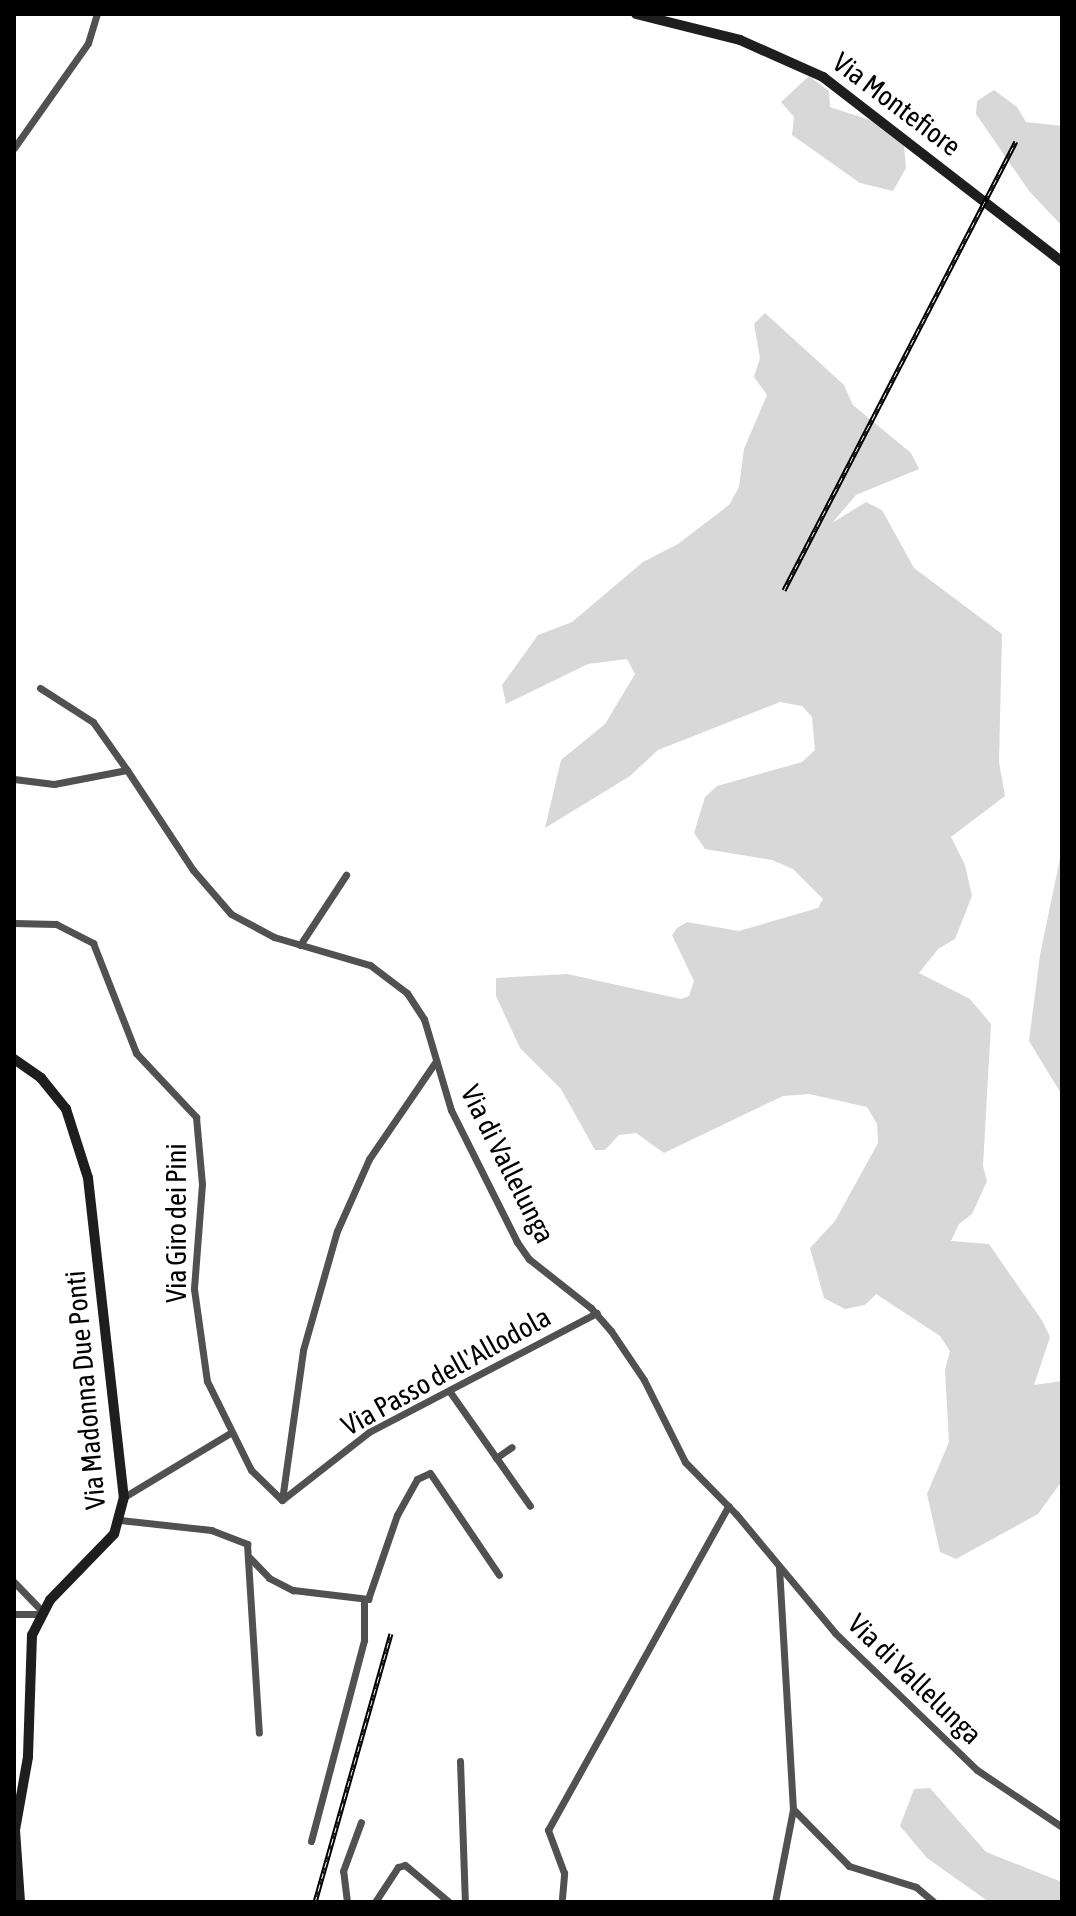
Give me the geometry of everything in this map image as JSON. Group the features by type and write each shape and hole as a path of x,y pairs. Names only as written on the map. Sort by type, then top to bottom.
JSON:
{"main road":[{"name":"Via Montefiore","path":"636,14 752,44 836,84 1062,262"},
{"name":"Via Madonna Due Ponti","path":"14,1059 41,1078 66,1109 88,1178 124,1497 120,1520 110,1539 41,1613 31,1645 28,1757 15,1830 20,1902"}],"street":[{"path":"14,148 88,43 97,14"},
{"name":"Via di Vallelunga","path":"40,688 93,722 218,903 249,927 365,963 397,983 419,1007 451,1110 521,1248 597,1313 644,1380 679,1454 728,1506 826,1624 962,1756 1009,1795 1062,1827"},
{"path":"14,779 54,784 127,770"},
{"path":"300,945 346,875"},
{"name":"Via Giro dei Pini","path":"14,923 56,924 93,943 138,1056 196,1117 202,1184 195,1296 207,1381 230,1433 255,1476 282,1500"},
{"path":"282,1500 305,1342 340,1223 369,1159 436,1061"},
{"name":"Via Passo dell'Allodola","path":"282,1500 362,1436 597,1313"},
{"path":"450,1392 530,1506"},
{"path":"124,1497 230,1433"},
{"path":"496,1458 512,1447"},
{"path":"250,1558 269,1578 289,1589 364,1600 371,1595 397,1515 417,1479 427,1472 437,1476 499,1575"},
{"path":"562,1898 564,1873 548,1830 728,1506"},
{"path":"120,1520 215,1532 245,1542 250,1558 259,1733"},
{"path":"775,1902 793,1809 779,1567"},
{"path":"14,1582 41,1613"},
{"path":"311,1841 364,1640 364,1600"},
{"path":"14,1614 41,1613"},
{"path":"460,1761 465,1902"},
{"path":"793,1809 849,1866 916,1887 934,1902"},
{"path":"347,1902 345,1861 361,1822"},
{"path":"375,1902 402,1865 413,1869 449,1902"}],"shaded area":[{"path":"809,76 829,91 830,107 888,126 904,146 906,168 893,191 860,183 792,135 794,117 781,102"},
{"path":"994,90 1017,107 1026,122 1062,126 1062,226 1029,191 976,114 977,101"},
{"path":"765,313 844,385 853,405 911,453 919,469 856,495 832,523 866,502 882,510 914,568 1002,634 999,762 1005,796 951,837 965,865 972,896 955,939 938,949 919,973 970,999 991,1024 983,1166 987,1181 972,1214 959,1224 951,1241 989,1244 1050,1337 1034,1385 1062,1381 1062,1481 1038,1514 956,1559 940,1552 927,1494 949,1442 945,1370 950,1351 940,1336 876,1294 865,1305 845,1309 824,1298 810,1248 835,1221 878,1143 877,1124 867,1107 809,1094 783,1096 664,1153 636,1133 619,1135 605,1150 595,1150 561,1089 520,1048 496,996 496,978 567,974 681,999 689,996 694,981 672,935 677,928 687,922 739,931 818,908 823,899 793,869 772,860 705,849 694,833 705,797 717,786 802,762 815,750 812,717 802,706 780,702 658,750 630,776 545,828 561,760 605,724 635,674 627,659 588,664 506,704 502,685 538,635 572,622 643,562 678,544 729,505 739,487 744,449 767,395 754,377 760,358 754,324"},
{"path":"1062,849 1062,1095 1029,1041 1040,955"},
{"path":"930,1788 986,1852 1062,1882 1062,1902 989,1902 927,1858 900,1826 914,1789"}],"railway":[{"path":"784,590 1016,141"},
{"path":"315,1902 391,1634"}]}
